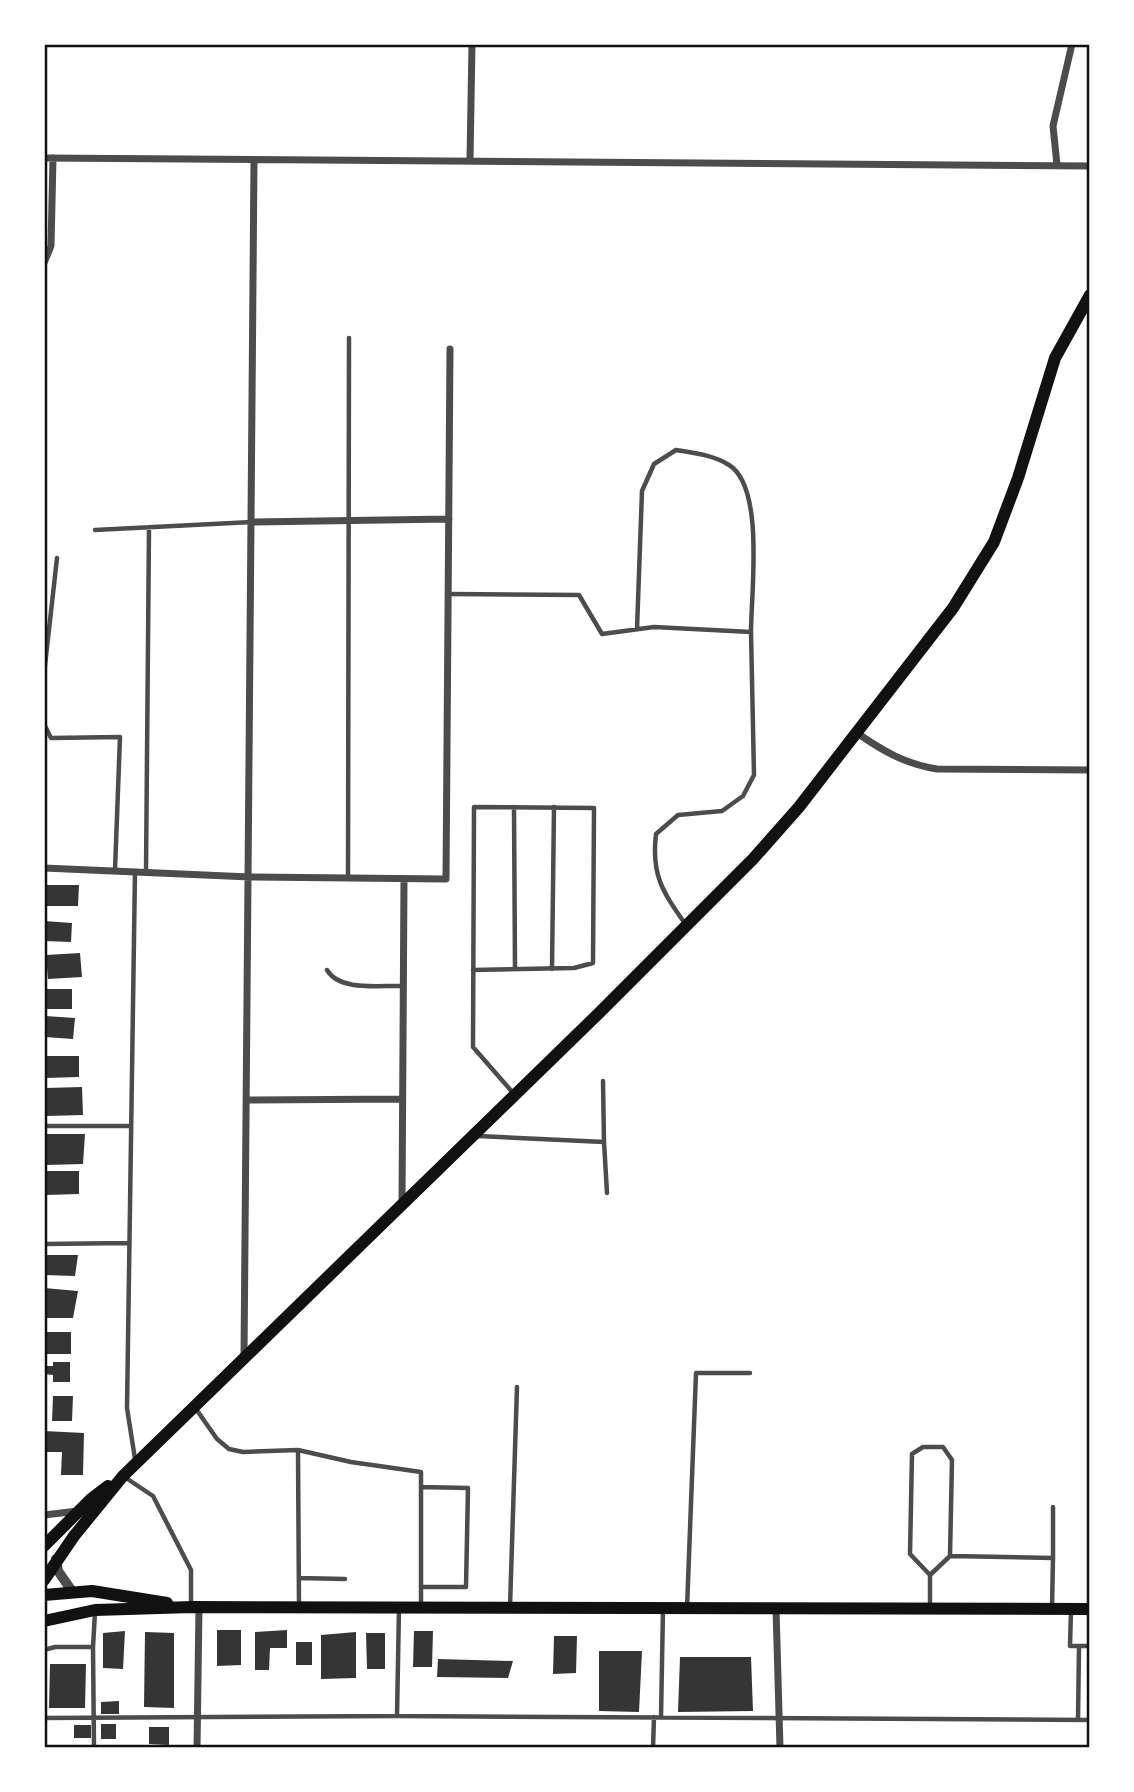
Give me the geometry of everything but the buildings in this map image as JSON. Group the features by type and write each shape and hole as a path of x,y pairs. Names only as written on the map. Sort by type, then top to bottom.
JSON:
{"main road":[{"path":"44,1580 56,1559 123,1476 402,1207 686,926 771,838 857,733 953,608 994,542 1018,478 1038,404 1065,334 1090,295"},
{"path":"44,1546 79,1511 123,1476"},
{"path":"44,1595 92,1591 195,1607"},
{"path":"44,1621 95,1609 195,1607 1090,1609"}],"street":[{"path":"470,160 472,44"},
{"path":"1057,165 1054,126 1072,44"},
{"path":"44,158 1090,166"},
{"path":"44,263 51,246 53,158"},
{"path":"244,1360 254,161"},
{"path":"44,868 250,877 446,879 450,349"},
{"path":"253,522 449,519"},
{"path":"857,733 888,754 915,765 937,769 1090,770"},
{"path":"402,1207 404,879"},
{"path":"248,1100 402,1098"},
{"path":"44,1514 79,1511"},
{"path":"56,1559 58,1572 72,1591"},
{"path":"195,1607 197,1748"},
{"path":"776,1609 780,1748"}],"lane":[{"path":"348,878 349,338"},
{"path":"637,629 642,491 654,464 676,450 705,455 731,466 747,489 752,511 754,775 743,796 722,811 678,815 656,834 653,860 660,886 686,926"},
{"path":"95,530 253,522"},
{"path":"146,872 149,527"},
{"path":"44,674 57,558"},
{"path":"449,594 579,595 602,634 654,627 751,632"},
{"path":"44,724 51,738 120,737 115,870"},
{"path":"473,970 552,969 593,963 594,808 474,807 473,970 473,1047 515,1095"},
{"path":"514,807 515,970"},
{"path":"552,969 554,807"},
{"path":"135,871 127,1408 136,1463"},
{"path":"327,970 332,978 345,984 402,986"},
{"path":"603,1081 607,1193"},
{"path":"44,1126 131,1126"},
{"path":"473,1136 604,1142"},
{"path":"44,1244 129,1243"},
{"path":"687,1608 696,1373 750,1373"},
{"path":"510,1608 517,1387"},
{"path":"194,1408 229,1449 243,1452 299,1450 351,1462 421,1472 422,1608"},
{"path":"930,1576 950,1556 952,1460 943,1447 923,1447 912,1454 910,1554 930,1576 930,1608"},
{"path":"299,1450 299,1608"},
{"path":"123,1476 153,1496 191,1570 195,1607"},
{"path":"421,1487 468,1488 466,1587 421,1587"},
{"path":"1052,1609 1053,1507"},
{"path":"950,1556 1054,1558"},
{"path":"299,1578 345,1579"},
{"path":"397,1716 399,1608"},
{"path":"653,1748 663,1608"},
{"path":"94,1748 95,1609"},
{"path":"1071,1609 1070,1646 1090,1646"},
{"path":"1078,1720 1079,1646"},
{"path":"44,1650 55,1647 93,1647"},
{"path":"44,1718 397,1716 1090,1720"}]}
